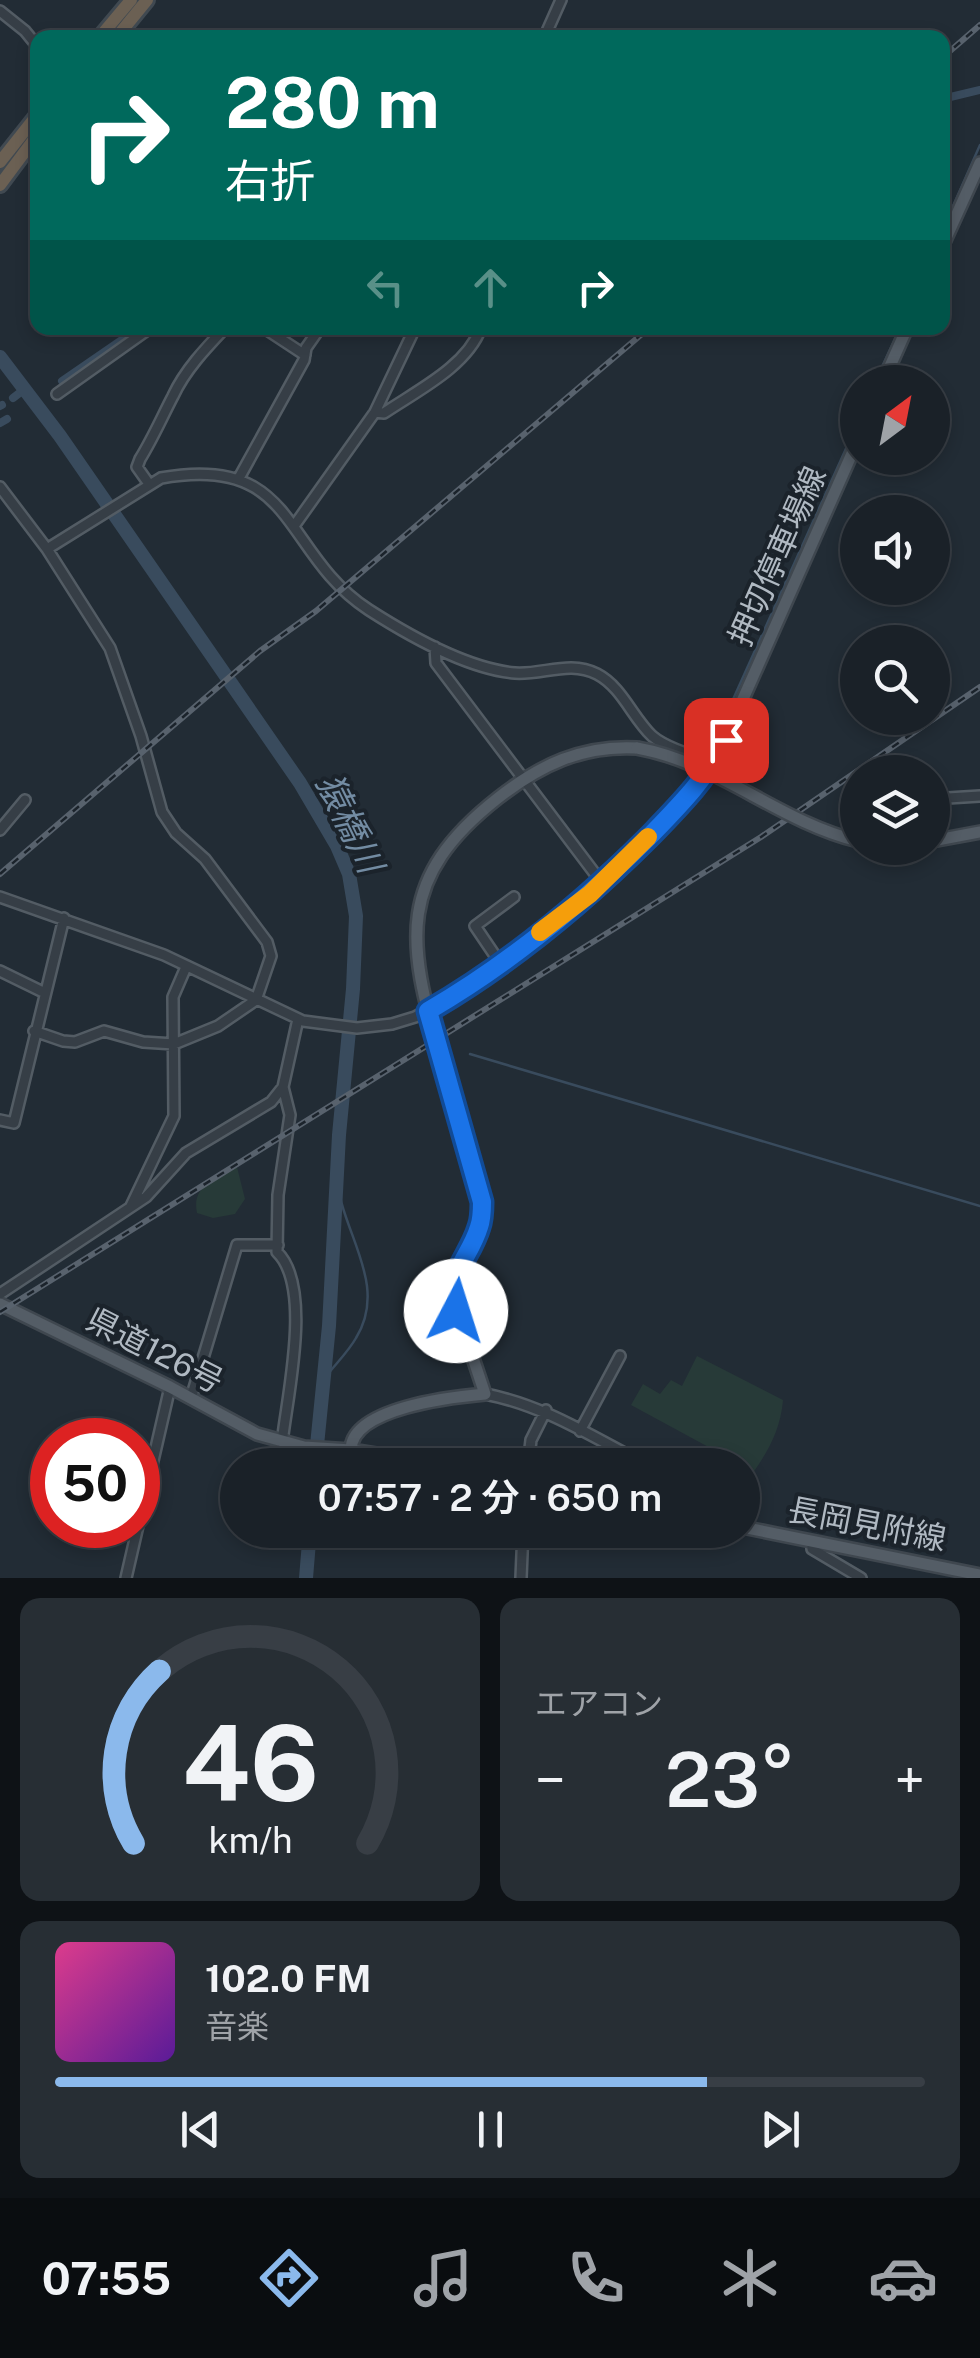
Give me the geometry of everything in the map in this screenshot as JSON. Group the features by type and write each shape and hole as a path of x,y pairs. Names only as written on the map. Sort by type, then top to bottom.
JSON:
{"highway":[{"path":"106,30 130,0"},
{"path":"123,30 148,0"},
{"path":"0,162 30,124"},
{"path":"0,185 30,145"}],"main road":[{"path":"950,230 980,164"},
{"path":"891,365 904,335"},
{"name":"押切停車場線","path":"602,883 694,790 715,762 842,475"},
{"path":"348,1448 363,1424 391,1412 485,1394 451,1292 460,1262 480,1226 482,1202 416,963 420,902 444,850 468,822 524,777 555,761 588,751 637,748 666,753 840,835"},
{"path":"950,838 980,832"},
{"name":"県道126号","path":"0,1304 170,1387 246,1429 284,1443 329,1448"},
{"name":"長岡見附線","path":"760,1531 980,1576"}],"street":[{"path":"548,30 561,0"},
{"path":"0,11 30,37"},
{"path":"58,394 140,335"},
{"path":"149,484 137,467 140,459 178,388 202,351 218,335"},
{"path":"274,335 304,355"},
{"path":"240,478 316,335"},
{"path":"294,526 375,412 413,335"},
{"path":"375,412 384,413 458,360 478,335"},
{"path":"47,549 149,484 180,475 240,478 268,496 352,598 420,639 514,673 558,668 589,670 615,689 652,736 715,762"},
{"path":"0,487 47,549 110,648 162,812 176,833 205,858 267,942 270,963 256,1000 218,1026 174,1044 143,1042 104,1031 75,1042 63,1041 34,1031"},
{"path":"420,639 427,628"},
{"path":"0,896 164,955 316,1024 379,1026 428,1011 465,990 602,883 436,663 435,646"},
{"path":"950,797 980,796"},
{"path":"0,830 25,800"},
{"path":"500,963 475,926 514,897"},
{"path":"0,1120 14,1123 64,918"},
{"path":"128,1211 174,1116 173,997 186,966"},
{"path":"0,971 43,992"},
{"path":"284,1443 295,1327 292,1275 277,1252 278,1194 290,1115 284,1087 298,1019"},
{"path":"0,1294 128,1211 186,1153 240,1123 271,1102 284,1087"},
{"path":"191,1398 236,1245 278,1245"},
{"path":"580,1431 620,1356"},
{"path":"126,1578 170,1387"},
{"path":"485,1394 546,1410 614,1448"},
{"path":"530,1448 546,1410"},
{"path":"812,1542 820,1556 860,1578"},
{"path":"520,1578 522,1548"}],"green space":[{"path":"237,1167 245,1199 235,1214 213,1218 197,1213 201,1190"},
{"path":"697,1356 783,1400 774,1436 760,1463 760,1448 710,1448 631,1405 643,1384 660,1394 671,1380 682,1386"}],"waterway":[{"path":"950,97 980,90"},
{"path":"950,213 980,145"},
{"path":"62,381 129,335"},
{"path":"883,365 897,335"},
{"name":"猿橋川","path":"0,357 60,436 300,783 349,874 356,916 353,989 317,1448"},
{"path":"13,398 26,388"},
{"path":"0,423 7,419"},
{"path":"726,715 840,462"},
{"path":"470,1054 980,1206"},
{"path":"322,1382 356,1338 368,1296 359,1254 344,1213 337,1171"},
{"name":"猿橋川","path":"306,1578 308,1548"}],"railway":[{"path":"950,51 980,25"},
{"path":"0,874 260,651 316,611 641,335"},
{"path":"0,1312 761,837 980,687"}],"slow traffic":[{"path":"540,932 611,876 648,837"}],"route":[{"path":"456,1311 451,1292 460,1262 480,1226 482,1202 428,1011 465,990 611,876 706,777 726,740"}]}
